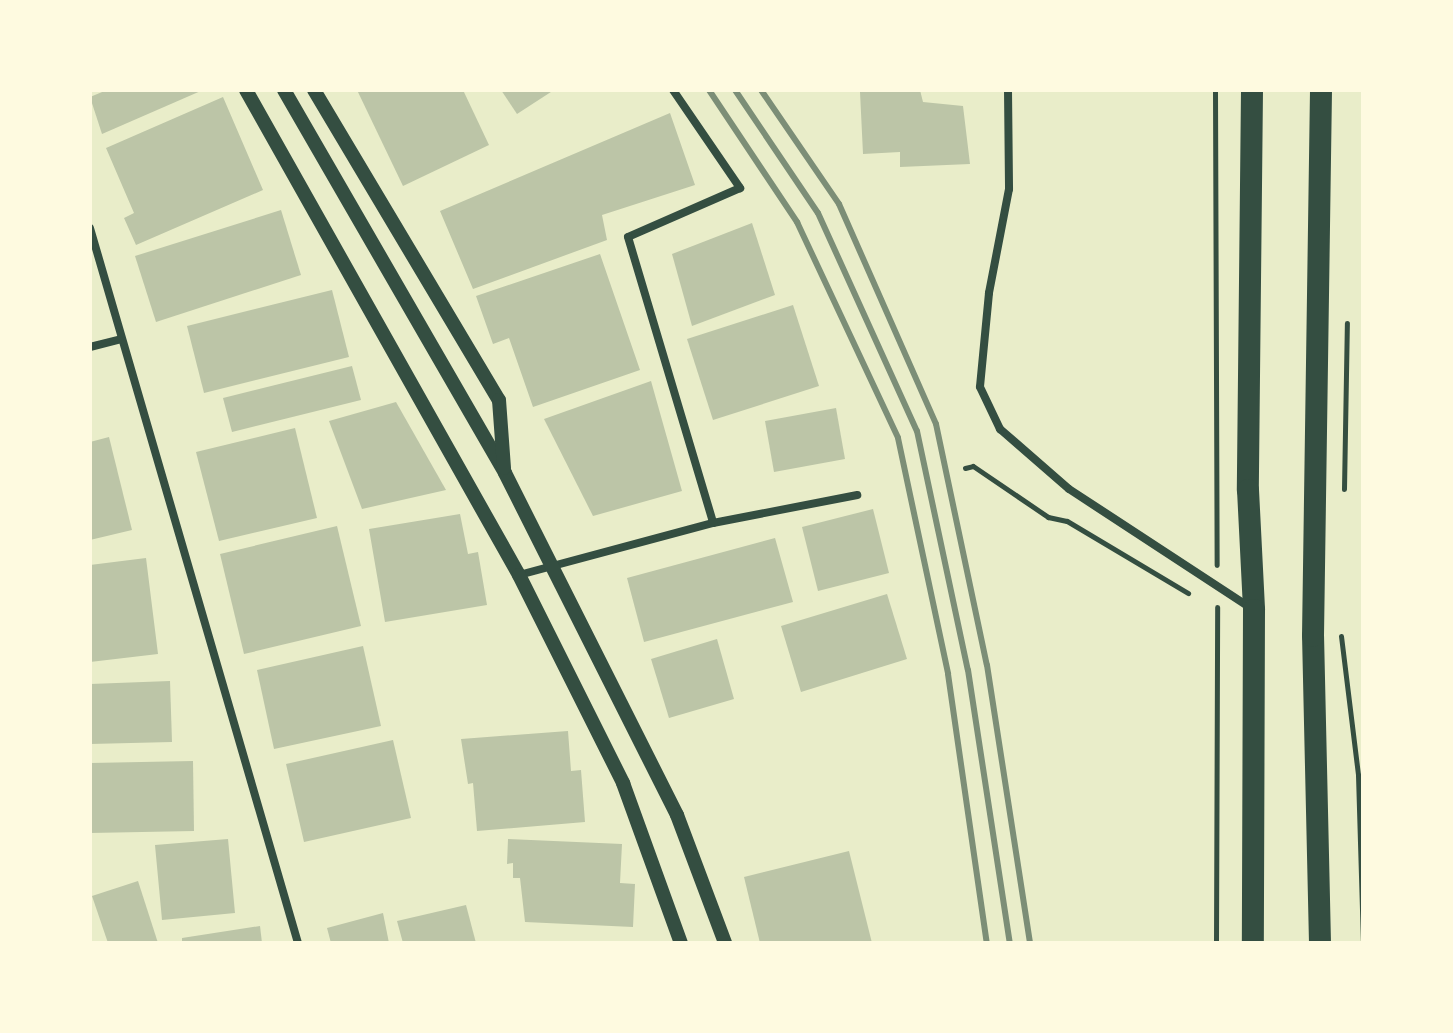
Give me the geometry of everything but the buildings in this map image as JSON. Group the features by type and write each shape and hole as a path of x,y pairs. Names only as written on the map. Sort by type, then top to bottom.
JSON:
{"highway":[{"path":"1252,90 1248,490 1254,610 1253,943"},
{"path":"1320,943 1313,620 1321,90"}],"street":[{"path":"246,90 519,575 623,783 681,943"},
{"path":"284,90 505,473 677,815 725,943"},
{"path":"314,90 499,400 505,473"},
{"path":"673,90 740,188 628,237 713,523"},
{"path":"1008,90 1009,189 989,293 980,387 1000,429 1069,489 1254,610"},
{"path":"90,228 119,340 298,943"},
{"path":"90,347 119,340"},
{"path":"519,575 713,523 857,495"}],"path":[{"path":"1215,90 1216,943"},
{"path":"965,468 973,466 1048,517 1067,521 1194,597 1217,599"},
{"path":"1341,635 1358,775 1363,943"}],"railway":[{"path":"709,90 797,222 898,438 948,674 987,943"},
{"path":"735,90 818,213 917,431 968,670 1010,943"},
{"path":"761,90 839,204 936,424 987,665 1030,943"}]}
